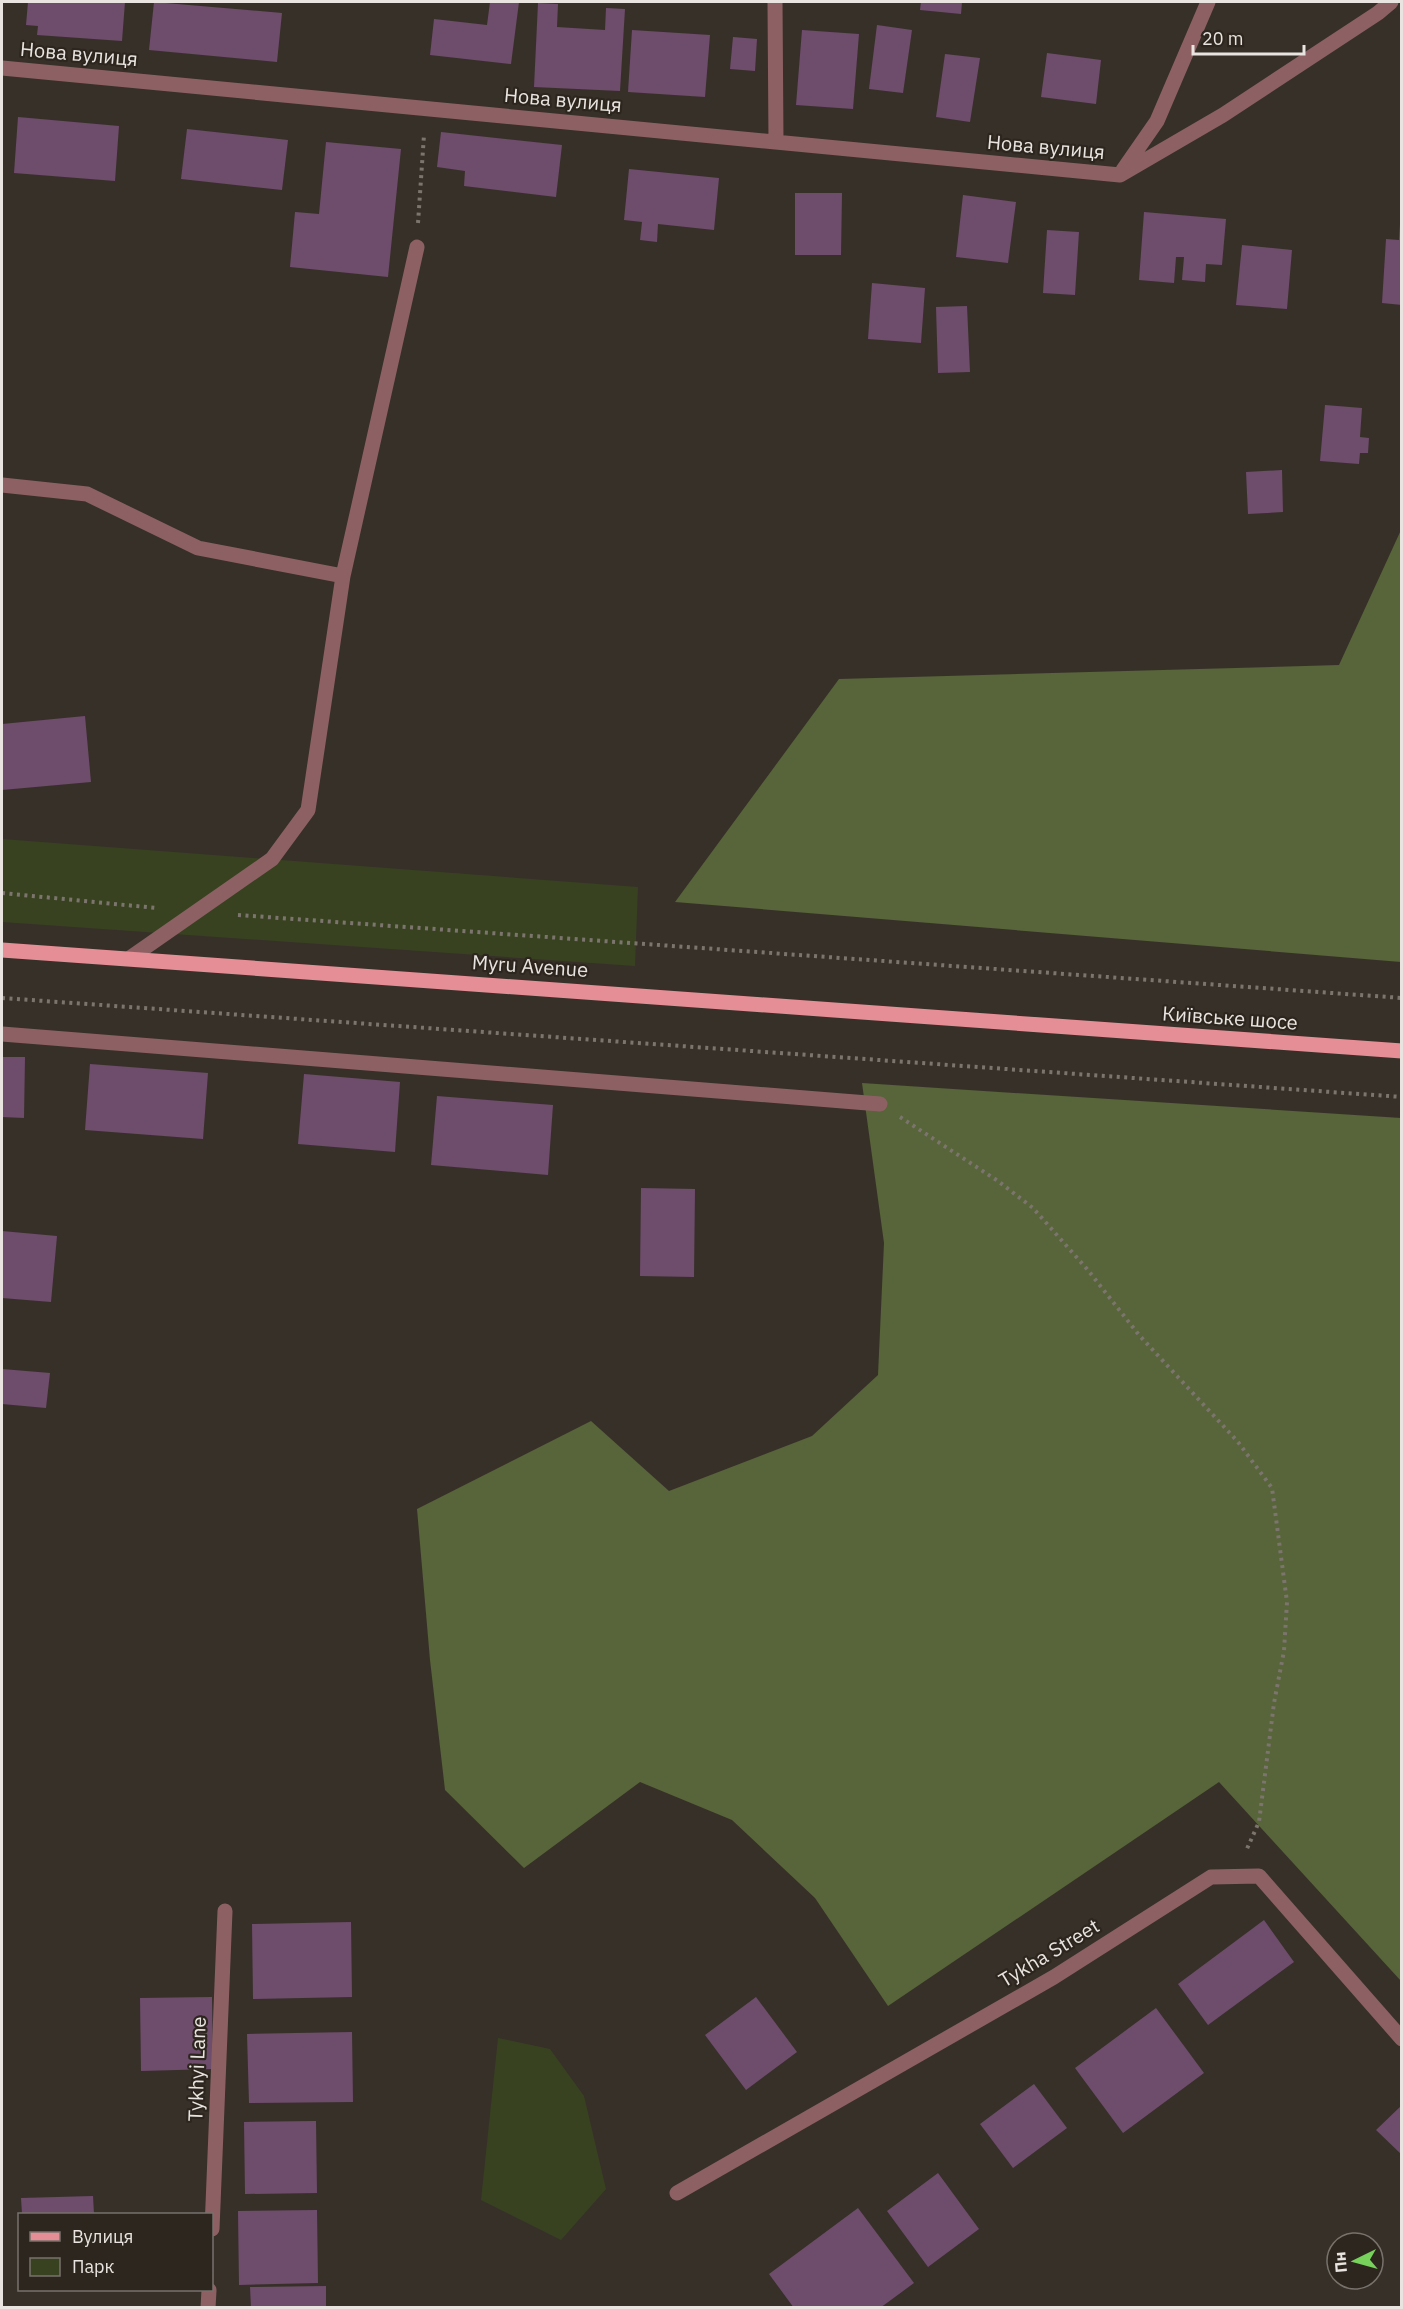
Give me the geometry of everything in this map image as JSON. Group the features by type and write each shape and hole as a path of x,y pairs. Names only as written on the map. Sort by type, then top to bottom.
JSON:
{"main road":[{"name":"Myru Avenue","path":"2,950 1056,1026"},
{"name":"Київське шосе","path":"1056,1026 1401,1051"}],"street":[{"path":"775,2 776,142"},
{"path":"1120,175 1157,121 1208,2"},
{"path":"1120,175 1223,115 1378,14 1391,2"},
{"name":"Нова вулиця","path":"2,71 426,108 1120,175"},
{"path":"130,958 272,859 308,810 343,576 417,248"},
{"path":"2,485 87,494 198,548 343,576"},
{"path":"2,1034 880,1104"},
{"name":"Tykha Street","path":"677,2193 1054,1977 1211,1877 1259,1875 1401,2039"},
{"name":"Tykhyi Lane","path":"213,2213 225,1911"},
{"path":"208,2307 209,2291"}],"path":[{"path":"417,248 426,108"},
{"path":"2,893 196,912 1401,998"},
{"path":"2,998 1401,1097"},
{"path":"880,1104 998,1181 1033,1208 1087,1269 1139,1335 1239,1442 1272,1488 1287,1602 1284,1651 1274,1703 1259,1822 1235,1876"}],"green space":[{"path":"1401,530 1401,962 675,902 839,679 1339,665"},
{"path":"2,839 638,887 635,966 2,922"},
{"path":"862,1083 1401,1118 1401,1981 1219,1782 888,2006 815,1898 732,1820 640,1782 524,1868 445,1790 430,1660 417,1509 591,1421 669,1491 812,1436 878,1375 884,1243"},
{"path":"498,2038 550,2049 584,2096 606,2189 561,2240 481,2200"}],"building":[{"path":"28,2 125,2 122,41 37,35 38,26 26,25"},
{"path":"154,2 282,13 277,62 149,50"},
{"path":"490,2 519,2 511,64 430,55 434,19 487,25"},
{"path":"921,2 962,2 961,14 920,10"},
{"path":"538,3 558,4 557,27 605,30 606,8 625,9 620,91 534,87"},
{"path":"877,25 912,30 903,93 869,89"},
{"path":"632,30 710,35 705,97 628,92"},
{"path":"802,30 859,34 853,109 796,105"},
{"path":"733,37 757,39 755,71 730,69"},
{"path":"1047,53 1101,60 1096,104 1041,97"},
{"path":"945,54 980,58 970,122 936,117"},
{"path":"18,117 119,126 115,181 14,173"},
{"path":"187,129 288,140 282,190 181,179"},
{"path":"441,132 562,145 556,197 464,186 465,171 437,167"},
{"path":"326,142 401,149 388,277 290,267 295,212 319,214"},
{"path":"629,169 719,178 714,230 658,224 657,242 640,240 642,222 624,220"},
{"path":"795,193 842,193 841,255 795,255"},
{"path":"963,195 1016,202 1008,263 956,257"},
{"path":"1144,212 1226,219 1222,265 1206,264 1205,282 1182,280 1184,257 1176,257 1174,283 1139,280"},
{"path":"1400,224 1402,224 1402,305 1382,303 1386,239 1399,240"},
{"path":"1047,230 1079,232 1075,295 1043,293"},
{"path":"1242,245 1292,250 1287,309 1236,305"},
{"path":"872,283 925,288 921,343 868,339"},
{"path":"967,306 970,372 938,373 936,307"},
{"path":"1325,405 1362,408 1360,437 1369,438 1368,453 1360,453 1359,464 1320,461"},
{"path":"1282,470 1283,512 1248,514 1246,472"},
{"path":"85,716 91,782 2,790 2,724"},
{"path":"2,1057 25,1057 24,1118 2,1117"},
{"path":"90,1064 208,1073 203,1139 85,1130"},
{"path":"304,1074 400,1082 395,1152 298,1144"},
{"path":"437,1096 553,1105 548,1175 431,1165"},
{"path":"641,1188 695,1189 694,1277 640,1276"},
{"path":"2,1231 57,1236 51,1302 2,1298"},
{"path":"2,1369 50,1373 46,1408 2,1404"},
{"path":"1264,1920 1294,1962 1208,2025 1178,1984"},
{"path":"351,1922 352,1997 253,1999 252,1924"},
{"path":"212,1997 213,2069 141,2071 140,1998"},
{"path":"756,1997 797,2052 746,2090 705,2035"},
{"path":"1156,2008 1204,2073 1123,2133 1075,2068"},
{"path":"352,2032 353,2102 249,2103 247,2034"},
{"path":"1034,2084 1067,2128 1013,2168 980,2124"},
{"path":"1402,2105 1402,2155 1376,2130"},
{"path":"316,2121 317,2193 245,2194 244,2122"},
{"path":"938,2173 979,2229 928,2267 887,2211"},
{"path":"93,2196 94,2213 22,2213 21,2198"},
{"path":"858,2208 914,2283 880,2308 794,2308 769,2274"},
{"path":"317,2210 318,2283 239,2285 238,2211"},
{"path":"326,2286 326,2308 251,2308 250,2287"}]}
